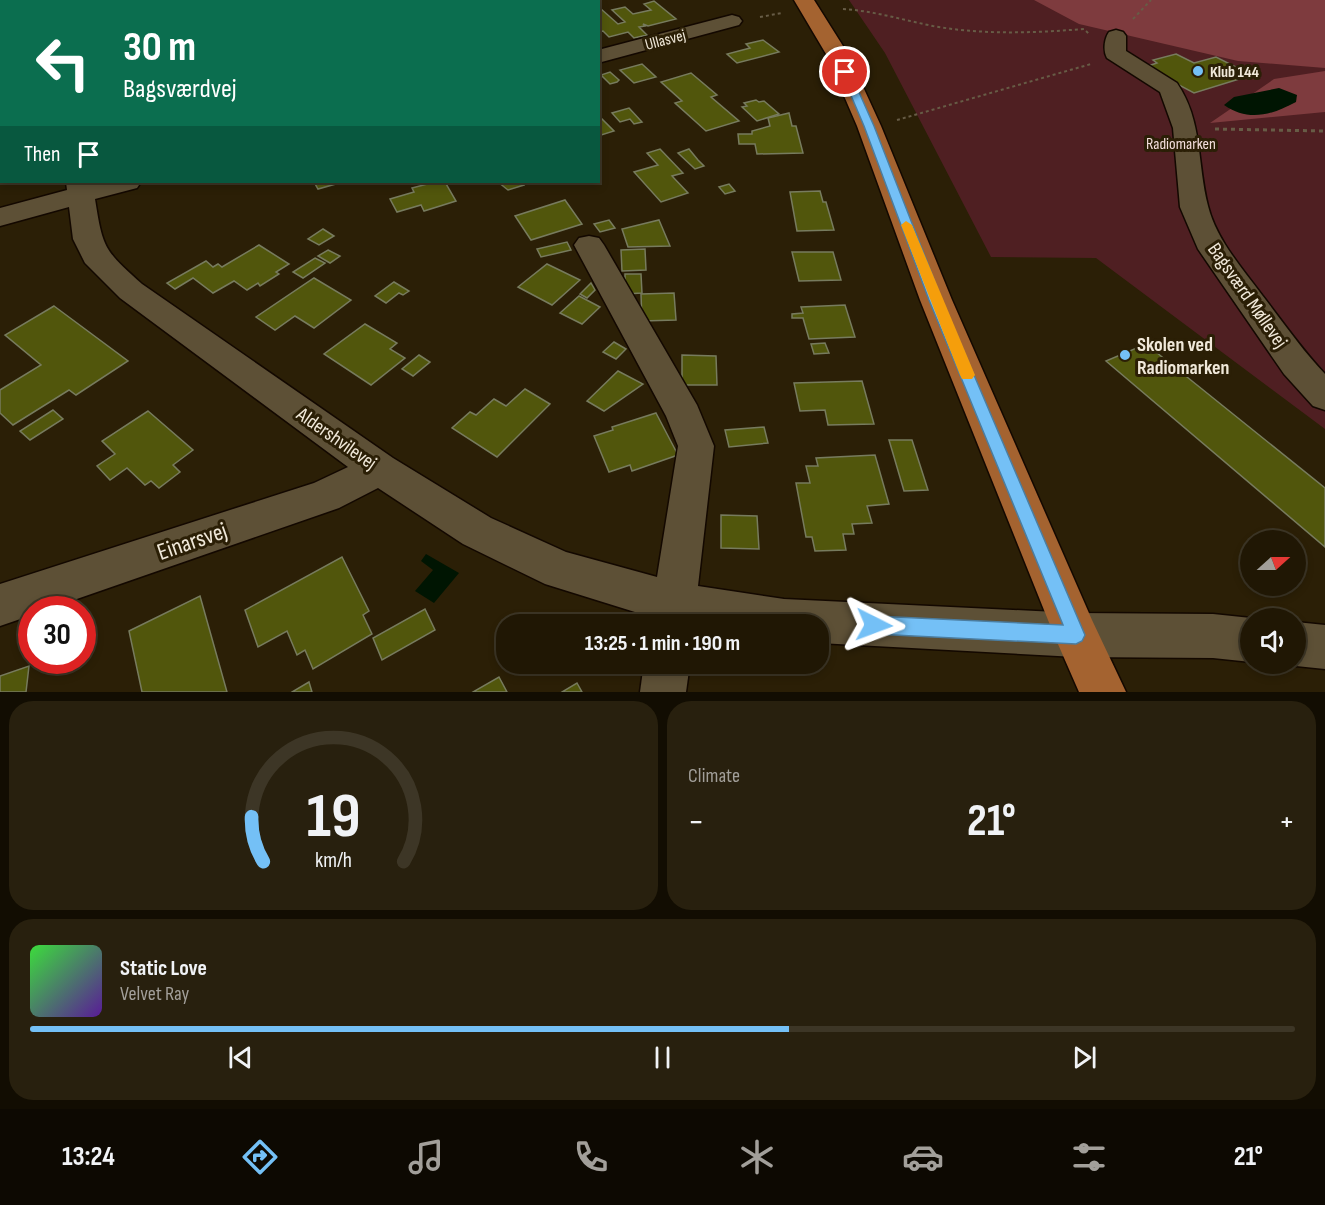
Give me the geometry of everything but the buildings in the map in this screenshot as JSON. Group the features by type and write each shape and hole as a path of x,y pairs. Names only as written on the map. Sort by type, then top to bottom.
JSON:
{"main road":[{"path":"807,4 837,54 869,126 936,300 1076,635 1103,692"}],"street":[{"name":"Ullasvej","path":"600,56 732,21"},
{"name":"Bagsværd Møllevej","path":"1116,44 1169,88 1179,105 1185,128 1194,207 1213,249 1296,365 1325,396"},
{"path":"0,217 79,188 120,183"},
{"name":"Aldershvilevej","path":"79,188 87,239 100,263 131,291 380,469 477,531 560,570 673,614"},
{"path":"589,245 684,415 696,446 673,614"},
{"name":"Einarsvej","path":"0,605 325,496 380,469"},
{"name":"Aldershvilevej","path":"829,623 1076,635"},
{"path":"1076,635 1213,636 1240,639"},
{"path":"1306,645 1325,647"},
{"path":"663,692 665,674"}],"path":[{"path":"732,21 807,4 863,10 935,26 1016,34 1084,30 1116,44"},
{"path":"869,126 1080,69 1116,44"},
{"path":"1185,128 1325,130"}],"green space":[{"name":"Radiomarken","path":"849,0 1325,0 1325,429 1096,258 991,257 885,53"}],"shaded area":[{"path":"1034,0 1325,0 1325,68 1238,61 1079,24"},
{"path":"1325,71 1325,112 1210,123 1274,79"},
{"path":"1279,88 1297,95 1296,102 1260,115 1242,114 1224,105 1234,97"},
{"path":"426,554 459,573 434,603 415,591 433,570 421,561"}],"slow traffic":[{"path":"906,225 967,375"}],"place":[{"name":"Klub 144","path":"1198,71"},
{"name":"Skolen ved Radiomarken","path":"1125,355"}],"route":[{"path":"845,72 869,126 936,300 1076,635 874,625"}]}
